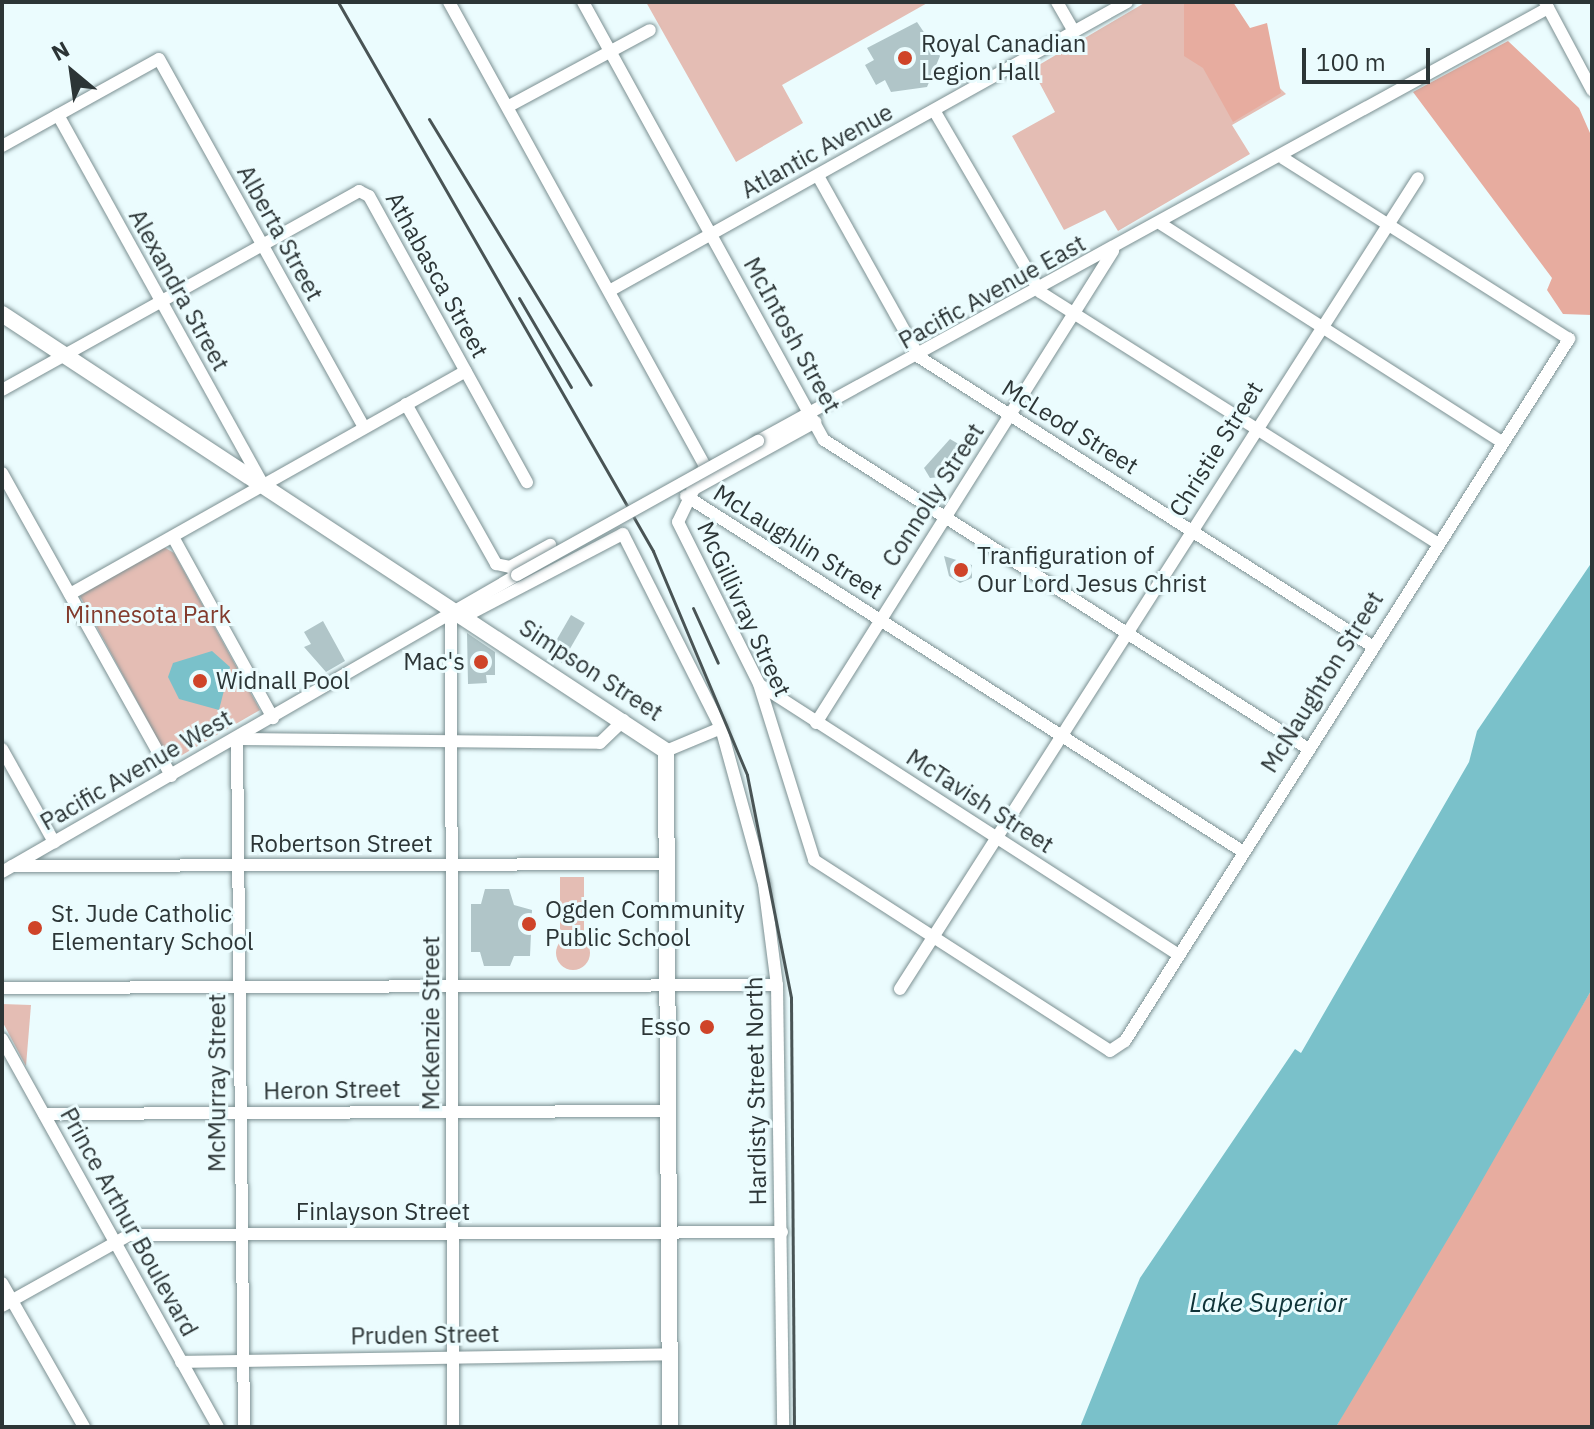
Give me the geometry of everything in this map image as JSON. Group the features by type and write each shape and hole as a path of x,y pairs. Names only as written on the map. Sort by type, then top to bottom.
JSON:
{"main road":[{"name":"Simpson Street","path":"2,314 456,615 624,720 666,751 670,1427"}],"street":[{"name":"McLaughlin Street","path":"449,2 611,290 705,466 688,494 1242,851"},
{"name":"McIntosh Street","path":"583,2 824,440 1307,748"},
{"path":"1057,2 1074,32"},
{"name":"Atlantic Avenue","path":"611,290 935,112 1127,2"},
{"path":"1547,5 1592,90"},
{"name":"Pacific Avenue East","path":"456,615 517,575 758,441 812,417 1283,158 1547,5"},
{"path":"509,106 650,30"},
{"name":"Alberta Street","path":"58,115 159,59 364,427"},
{"path":"935,112 1040,292 1436,542"},
{"path":"2,146 58,115"},
{"name":"Alexandra Street","path":"58,115 263,486"},
{"path":"1283,158 1386,224"},
{"name":"McLeod Street","path":"818,176 919,357 1372,646"},
{"name":"Christie Street","path":"900,989 1256,427 1418,178"},
{"name":"Athabasca Street","path":"261,245 354,192 366,193 527,482"},
{"path":"1161,224 1502,442"},
{"name":"McNaughton Street","path":"931,939 1116,1051 1436,542 1569,339 1386,224"},
{"path":"2,390 261,245"},
{"name":"Connolly Street","path":"816,723 1113,251"},
{"path":"70,594 466,371"},
{"path":"406,404 491,556 510,567 550,545"},
{"path":"688,494 812,417"},
{"path":"2,473 171,776"},
{"name":"McGillivray Street","path":"688,494 678,522 759,684 814,860 826,874 931,939"},
{"name":"Hardisty Street North","path":"456,615 623,534 721,728 761,871 777,985 783,1427"},
{"path":"173,537 273,718"},
{"name":"Pacific Avenue West","path":"7,869 456,615"},
{"name":"McKenzie Street","path":"453,1427 451,742 456,615"},
{"name":"McTavish Street","path":"759,684 1177,954"},
{"path":"237,739 600,743 624,720"},
{"path":"666,751 721,728"},
{"name":"McMurray Street","path":"237,739 239,1233 244,1427"},
{"path":"2,749 54,842"},
{"name":"Robertson Street","path":"7,869 669,864"},
{"path":"2,988 777,985"},
{"name":"Prince Arthur Boulevard","path":"2,1039 218,1427"},
{"name":"Heron Street","path":"44,1114 669,1111"},
{"name":"Finlayson Street","path":"7,1303 129,1235 782,1232"},
{"path":"2,1283 7,1303 84,1427"},
{"name":"Pruden Street","path":"181,1362 669,1354"}],"green space":[{"path":"646,2 929,2 782,85 803,123 736,162"},
{"path":"1146,2 1191,2 1286,94 1232,125 1250,154 1118,231 1105,210 1064,230 1012,136 1055,112 1032,69"},
{"name":"Minnesota Park","path":"162,546 174,553 260,710 170,762 80,596"},
{"path":"560,877 584,877 584,932 560,932"},
{"path":"573,936 585,941 590,953 585,965 573,970 561,965 556,953 561,941"},
{"path":"2,1004 31,1005 26,1066 2,1021"}],"shaded area":[{"path":"1184,2 1233,2 1250,28 1267,23 1281,93 1233,122 1203,68 1184,56"},
{"path":"1508,41 1579,108 1590,133 1592,315 1563,314 1547,290 1552,278 1413,92"},
{"path":"1592,989 1592,1427 1336,1427 1404,1302"}],"water":[{"name":"Lake Superior","path":"1592,562 1592,989 1461,1217 1336,1427 1080,1427 1140,1278 1295,1049 1301,1053 1469,762 1477,731"},
{"name":"Widnall Pool","path":"212,651 230,667 219,710 179,699 168,677 173,663"}],"building":[{"name":"Royal Canadian Legion Hall","path":"917,22 940,56 927,87 891,92 885,80 876,85 865,65 874,60 867,48"},
{"path":"950,439 967,449 940,477 930,478 924,468"},
{"name":"Tranfiguration of Our Lord Jesus Christ","path":"944,556 972,565 972,578 960,583 949,576"},
{"path":"571,615 585,623 562,663 548,655"},
{"path":"323,621 345,661 326,672 304,647 311,644 304,632"},
{"name":"Mac's","path":"467,633 495,652 495,675 486,675 487,683 468,684"},
{"name":"Ogden Community Public School","path":"485,889 509,889 514,905 532,910 530,956 514,956 510,966 484,966 480,952 471,952 471,904 481,904"}],"railway":[{"path":"338,2 653,551 747,775 791,998 794,1427"},
{"path":"429,119 591,385"},
{"path":"519,298 571,387"},
{"path":"693,608 718,663"}],"place":[{"name":"Royal Canadian Legion Hall","path":"905,58"},
{"name":"Tranfiguration of Our Lord Jesus Christ","path":"961,570"},
{"name":"Mac's","path":"481,662"},
{"name":"Widnall Pool","path":"200,681"},
{"name":"Ogden Community Public School","path":"529,924"},
{"name":"St. Jude Catholic Elementary School","path":"35,928"},
{"name":"Esso","path":"707,1027"}]}
